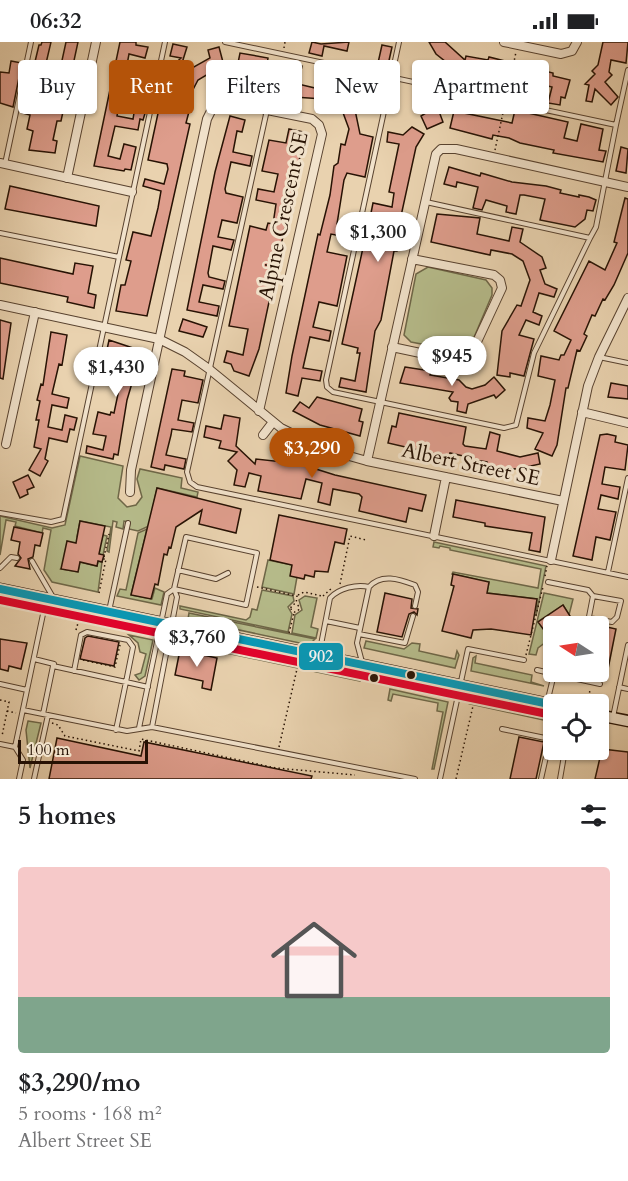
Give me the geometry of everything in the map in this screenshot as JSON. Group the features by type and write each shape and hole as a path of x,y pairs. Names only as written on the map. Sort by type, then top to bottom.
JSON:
{"main road":[{"path":"0,589 543,704"},
{"path":"609,717 628,721"}],"street":[{"path":"67,177 96,42"},
{"path":"504,42 518,43 561,54 572,51 577,42"},
{"name":"Alpine Crescent SE","path":"159,339 210,114"},
{"name":"Alpine Crescent SE","path":"259,411 322,134 319,125 312,119 290,114"},
{"path":"367,461 436,154 441,149 448,148 628,186"},
{"path":"2,164 132,192"},
{"path":"392,346 458,361 469,360 500,297 500,280 494,275 412,259"},
{"path":"550,560 582,412 599,357 628,298"},
{"name":"Albert Street SE","path":"0,305 159,339 185,352 273,422 321,448 367,461 563,501"},
{"path":"6,444 35,312"},
{"path":"130,492 131,470 159,339"},
{"path":"582,412 628,423"},
{"path":"263,435 273,422"},
{"path":"434,536 447,477"}],"lane":[{"path":"2,164 31,42"},
{"path":"0,513 51,522 63,519 165,42"},
{"path":"225,42 314,61"},
{"path":"396,60 399,42"},
{"path":"384,114 326,380 327,387 333,392 504,428 516,424 534,353 596,227 628,70"},
{"path":"400,80 616,125"},
{"path":"268,114 208,369 187,472 190,482 197,487 628,577"},
{"path":"424,201 590,238"},
{"path":"0,233 119,257"},
{"path":"599,357 628,363"},
{"path":"608,572 628,478"},
{"path":"109,612 128,523"},
{"path":"140,728 148,687 167,624 177,597 174,589 186,537 257,553 246,605 174,589 167,594 167,624 152,727"},
{"path":"0,568 11,557 17,558"},
{"path":"15,747 34,659 51,600 32,561"},
{"path":"178,570 216,579 228,573"},
{"path":"364,665 357,643 369,587 375,580 384,578 410,583 417,587 415,606"},
{"path":"548,582 588,590 593,596 621,601 617,617 612,622 609,621"},
{"path":"319,656 330,598 334,593 357,584 369,587"},
{"path":"589,616 593,596"},
{"path":"359,634 405,643 413,616"},
{"path":"326,621 360,628"},
{"path":"74,671 81,635 87,632 128,640 133,647 116,729"},
{"path":"612,718 628,645"},
{"path":"440,779 468,649 524,660"},
{"path":"34,659 54,664"},
{"path":"34,779 46,722 53,666 148,687"},
{"path":"537,670 543,671"},
{"path":"592,682 600,684"},
{"path":"0,684 27,690"},
{"path":"619,687 628,689"},
{"path":"23,710 116,729 134,731 152,727 391,777 415,779"},
{"path":"502,729 550,739 541,779"},
{"path":"0,744 15,747 23,759 19,779"},
{"path":"560,779 563,760"}],"path":[{"path":"280,60 285,42"},
{"path":"99,593 109,534"},
{"path":"323,596 330,588 340,584 350,536 366,540"},
{"path":"524,660 550,560"},
{"path":"250,586 297,596 304,592 330,598"},
{"path":"294,612 299,609 296,604 297,596"},
{"path":"289,633 294,612 291,606 296,604"},
{"path":"80,660 115,667 121,639"},
{"path":"279,747 297,669"},
{"path":"0,700 9,702 2,736"},
{"path":"456,779 473,706"},
{"path":"7,711 22,715"},
{"path":"46,722 57,725 65,736 139,751 141,739 276,768 324,770 349,776 358,774"}],"green space":[{"path":"428,267 486,280 492,288 492,295 469,349 463,352 411,342 404,335 416,274"},
{"path":"80,456 123,466 118,498 127,507 136,505 142,497 137,479 140,469 182,478 181,488 198,492 197,497 157,488 149,526 138,531 129,529 130,522 124,521 123,529 116,527 117,522 113,521 109,552 107,551 111,527 80,521 77,537 101,542 103,535 107,536 103,555 99,554 100,548 61,569 78,572 80,562 97,566 98,561 102,562 98,592 52,582 44,570 51,530 43,528 42,533 15,526 16,522 6,520 0,555 0,516 52,528 65,525"},
{"path":"147,529 131,595 152,599 155,588 164,592 161,605 117,596 120,589 126,590 138,533"},
{"path":"434,542 546,566 536,616 537,599 487,593 489,582 452,574 453,572 538,588 541,569 450,550 450,548 433,547"},
{"path":"268,560 292,565 297,577 294,594 262,587"},
{"path":"262,590 293,596 294,601 288,607 292,614 288,632 180,609 180,606 246,620 250,617 252,609 257,610"},
{"path":"544,593 573,599 569,615 563,605 543,616 539,621 543,628 543,644 538,648 536,655 529,654"},
{"path":"305,596 317,598 311,627 318,629 316,638 292,633 295,615 302,610 299,600"},
{"path":"54,611 146,630 147,635 49,615"},
{"path":"189,613 315,639 309,645 188,619"},
{"path":"129,635 153,640 145,676 139,680 135,675 141,673 146,654 140,652 138,643"},
{"path":"184,638 343,671 360,681 179,643"},
{"path":"366,641 404,649 412,643 420,644 419,651 455,659 457,651 459,655 455,668 364,648"},
{"path":"476,656 475,663 532,675 531,682 544,686 471,671 473,658"},
{"path":"390,689 448,702 434,769 432,769 443,712 437,711 438,703 393,694 391,701 388,700"},
{"path":"477,699 543,713 543,720 470,704"},
{"path":"28,721 41,723 30,768 26,730"}],"building":[{"path":"42,42 51,42 47,60 35,60 39,45"},
{"path":"66,42 78,42 74,60 62,60"},
{"path":"120,42 136,42 136,45 148,47 145,58 129,54 128,60 116,60"},
{"path":"312,42 321,44 349,42 347,51 324,46 322,56 309,53"},
{"path":"429,42 445,42 465,60 444,60 436,54"},
{"path":"603,42 628,42 626,63 611,60 609,72 612,75 605,82 618,97 611,105 595,89 592,102 586,101 589,85 585,84 595,74 592,71 598,65"},
{"path":"173,44 187,47 183,60 170,56"},
{"path":"382,45 392,47 389,60 379,60"},
{"path":"219,47 222,60 206,60 210,58 208,50"},
{"path":"240,53 268,58 268,60 239,60"},
{"path":"466,56 488,60 465,60"},
{"path":"206,60 206,75 198,80 194,88 194,67"},
{"path":"11,61 18,62 18,83 13,107 0,103 0,72 9,73"},
{"path":"549,72 553,73 553,76 570,80 565,98 561,97 560,105 549,103 552,87 549,86"},
{"path":"302,85 314,88 314,98 302,98"},
{"path":"109,94 109,114 133,119 134,114 145,114 143,120 140,119 138,130 115,126 108,156 120,159 124,144 136,147 131,170 94,166"},
{"path":"26,114 63,114 61,121 57,121 53,140 57,141 55,153 29,150 33,131 27,129 30,115"},
{"path":"158,114 188,114 186,123 190,124 147,316 116,311 121,285 125,285 131,261 126,260 133,232 151,236 158,208 161,191 143,186 145,179 164,184 168,169 167,164 148,160"},
{"path":"343,114 356,114 360,134 373,137 365,177 347,173 344,180 337,224 354,227 352,238 331,234 327,252 347,256 337,306 319,302 313,327 331,331 329,341 310,337 303,368 322,371 320,381 302,378 298,396 286,393 292,356 318,234 320,235 330,195 334,166 338,163 341,144 345,145 349,129"},
{"path":"440,114 443,122 427,129 421,116"},
{"path":"453,114 468,114 512,123 514,114 533,114 568,122 564,138 577,141 581,124 603,129 599,150 606,151 603,162 553,153 554,150 520,143 509,138 493,135 492,139 450,128"},
{"path":"230,116 245,120 242,132 237,131 233,152 252,156 250,166 231,162 225,189 226,193 243,197 237,223 222,220 218,237 234,240 231,250 213,246 208,273 209,277 225,281 223,289 203,285 199,302 219,306 217,316 187,310 215,172"},
{"path":"412,127 424,134 416,147 396,239 399,240 397,251 394,251 381,320 375,331 366,392 339,387 341,378 355,381 360,353 357,353 358,348 342,344 366,234 376,236 380,215 371,213 373,203 392,207 394,193 389,192 399,144 387,142 388,132 403,135"},
{"path":"289,129 304,132 302,147 259,349 249,376 234,371 231,364 224,362 227,351 243,355 248,329 229,326 250,226 266,230 268,223 273,224 276,204 256,200 258,189 274,192 278,174 262,171 269,140 286,143"},
{"path":"621,147 628,149 626,173 616,171"},
{"path":"449,167 480,176 481,173 512,182 546,186 561,190 560,193 596,200 593,211 587,210 585,219 575,227 540,220 545,199 524,195 520,195 516,214 506,212 507,206 486,200 482,210 473,208 478,187 457,182 456,187 444,184"},
{"path":"10,186 99,206 96,226 5,209"},
{"path":"625,198 628,199 628,253 614,285 605,300 603,299 595,316 592,315 584,334 587,336 580,351 577,350 568,388 566,388 557,445 552,456 535,449 543,433 527,428 528,418 545,421 555,380 538,376 541,356 559,360 561,355 564,355 571,340 554,331 589,261 605,270 617,243 614,242"},
{"path":"437,214 480,218 477,234 509,241 512,227 523,229 520,242 542,257 546,268 540,270 545,284 557,289 554,297 539,293 533,312 542,316 539,325 526,320 519,335 534,339 524,376 510,373 510,377 497,375 502,331 517,305 521,306 530,280 523,261 512,254 491,250 490,255 431,242"},
{"path":"0,258 73,274 75,263 93,266 88,293 96,295 94,308 67,302 68,297 0,283"},
{"path":"183,319 207,327 203,337 179,331"},
{"path":"0,320 11,323 3,379 0,378"},
{"path":"51,332 67,335 62,365 59,364 52,394 69,398 67,408 52,405 48,427 62,430 65,415 77,418 74,430 70,429 67,442 49,438 45,459 48,461 40,476 29,470 41,449 34,447 39,420 36,420 40,401 37,400 41,384 43,385"},
{"path":"109,340 139,350 137,356 140,356 127,400 118,455 114,454 113,459 86,453 87,446 103,450 106,436 93,434 98,412 110,415 111,412 114,413 118,394 121,374 103,369"},
{"path":"405,367 431,371 430,375 459,380 472,389 485,385 494,377 505,390 496,398 494,395 468,404 466,413 457,411 458,402 451,401 449,398 453,392 400,383"},
{"path":"172,369 185,371 184,376 203,380 198,403 182,400 178,420 194,423 192,432 172,429 166,455 186,459 184,469 165,465 164,470 151,467"},
{"path":"611,383 628,386 628,399 608,397"},
{"path":"317,397 362,409 359,421 363,422 360,436 320,425 293,411 300,402 309,408"},
{"path":"399,413 466,427 463,444 465,446 486,449 490,432 500,435 497,451 520,457 538,453 540,464 517,469 499,468 487,466 487,462 468,459 468,457 450,453 449,457 388,443 392,426 396,427"},
{"path":"224,415 240,418 236,446 255,464 256,459 283,462 284,459 335,475 426,495 422,511 409,508 406,522 359,511 362,497 359,494 333,489 330,505 318,502 322,483 306,479 301,499 258,491 261,476 249,473 245,487 234,485 237,470 228,461 237,452 219,448 221,441 204,437 206,426 221,429"},
{"path":"600,435 616,436 615,442 628,445 625,470 605,467 602,484 620,487 618,499 601,495 598,509 616,512 610,540 596,537 592,560 573,556"},
{"path":"28,475 34,487 27,490 28,494 20,498 13,482"},
{"path":"157,488 241,509 236,533 199,524 202,510 176,527 171,548 169,547 167,555 164,554 158,585 155,584 151,599 131,595"},
{"path":"456,500 545,517 540,552 529,550 532,533 485,526 485,523 453,517"},
{"path":"279,515 347,529 344,544 335,542 328,572 315,571 314,577 305,575 304,579 290,576 292,565 270,560"},
{"path":"80,521 105,526 99,554 104,555 102,562 98,561 97,566 80,562 78,572 61,569 67,541 76,543"},
{"path":"14,527 43,533 40,546 35,545 33,557 28,559 30,569 15,566 21,558 18,554 20,542 11,540"},
{"path":"453,574 489,582 487,593 537,599 531,635 491,629 473,630 471,638 442,631 454,586 451,585"},
{"path":"385,593 412,599 411,608 418,609 417,615 414,612 409,614 402,637 377,632"},
{"path":"563,605 570,616 547,616"},
{"path":"543,619 543,629 538,622"},
{"path":"609,627 616,629 609,664"},
{"path":"88,636 119,642 114,666 80,659 85,638"},
{"path":"0,639 27,643 21,669 9,666 8,671 0,669"},
{"path":"180,650 217,658 211,690 202,688 203,681 175,675"},
{"path":"519,737 543,742 536,779 510,779"},
{"path":"57,738 141,756 144,742 312,776 311,779 49,779"},
{"path":"609,750 628,752 628,779 595,779 599,760 609,760"}],"transit line":[{"name":"902","path":"0,589 543,703"},
{"path":"0,600 543,713"}]}
